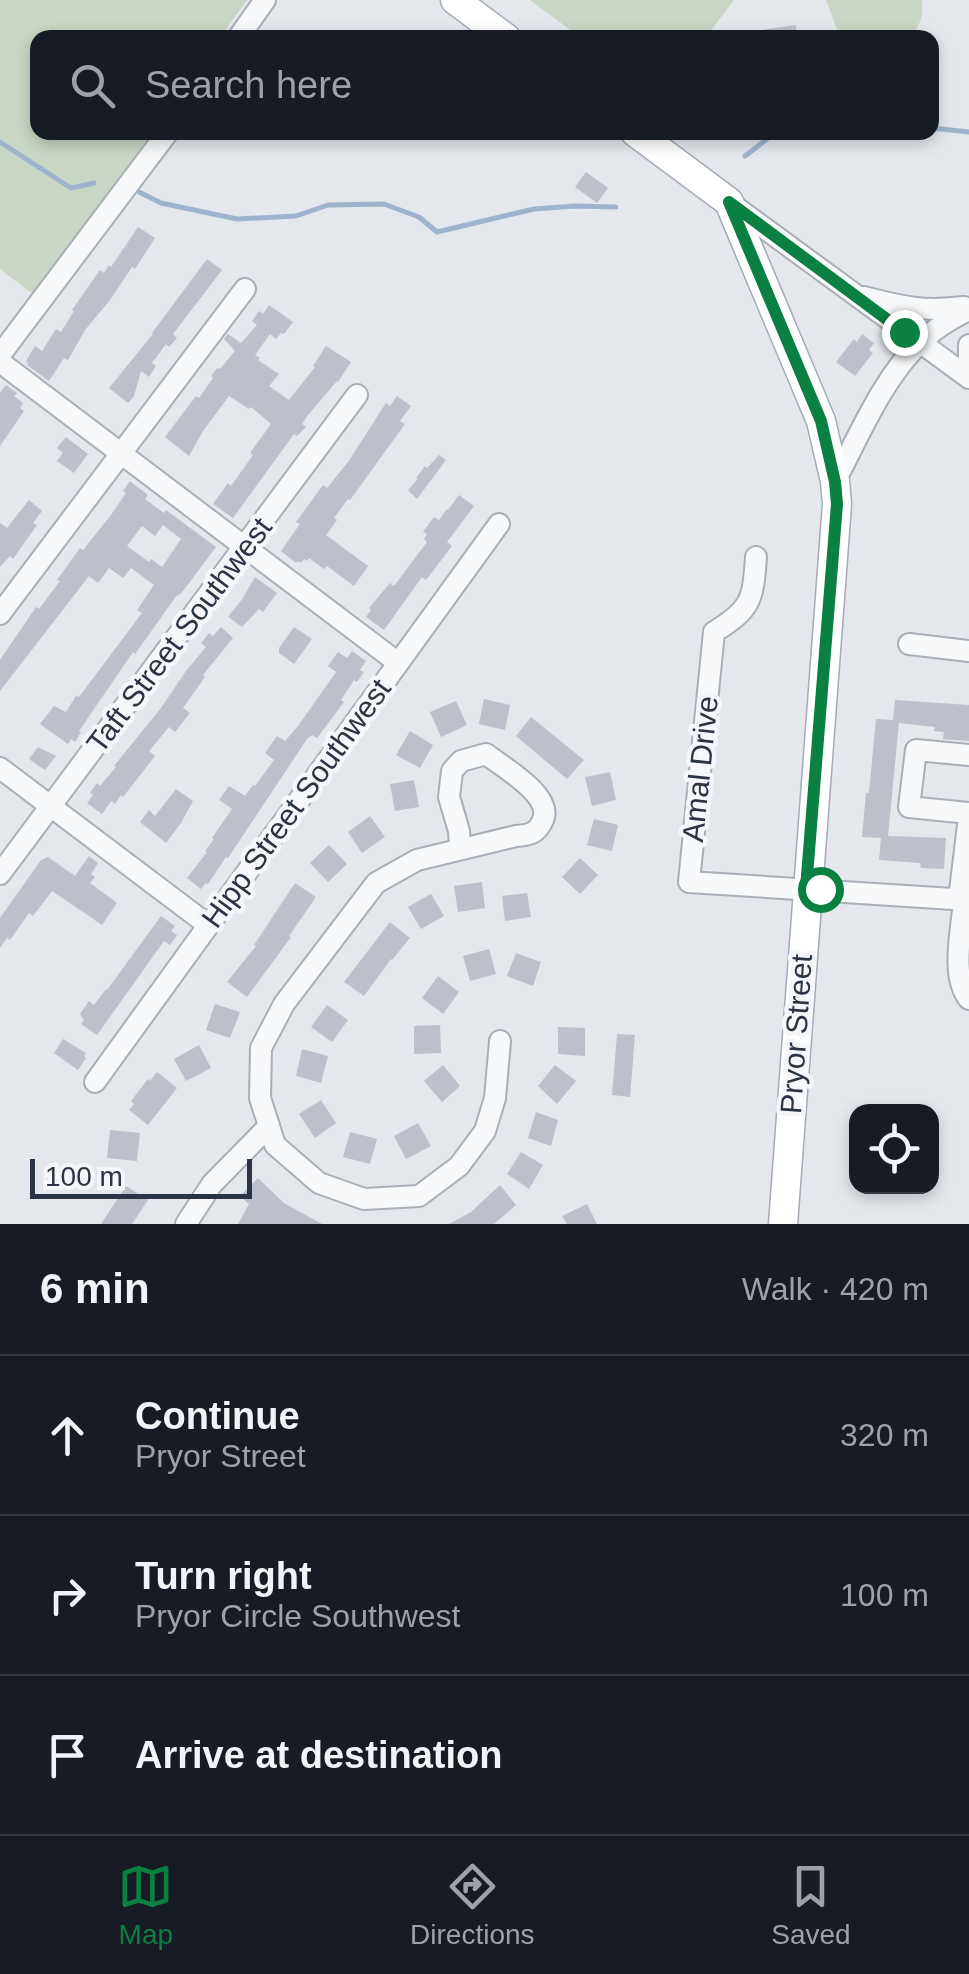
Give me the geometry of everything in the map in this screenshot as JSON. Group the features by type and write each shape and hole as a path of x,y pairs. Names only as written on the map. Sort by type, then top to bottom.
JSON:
{"main road":[{"path":"455,0 495,30"},
{"path":"645,140 729,202"},
{"name":"Pryor Street","path":"729,202 821,421 837,504 783,1224"}],"street":[{"path":"244,30 265,0"},
{"path":"162,140 0,359 397,662"},
{"path":"729,202 969,378"},
{"path":"0,614 245,289"},
{"path":"853,294 910,309 969,308"},
{"path":"835,482 889,382 919,343 969,308"},
{"path":"969,345 969,378"},
{"name":"Taft Street Southwest","path":"0,874 357,395"},
{"name":"Hipp Street Southwest","path":"94,1082 499,524"},
{"name":"Amal Drive","path":"756,557 754,594 742,611 714,632 689,882 806,888"},
{"path":"908,644 969,651"},
{"path":"969,755 916,750 909,807 968,811 958,974 962,991 969,999"},
{"path":"460,849 460,831 449,797 452,771 462,761 486,754 535,792 544,803 546,816 530,835 417,860 376,884 284,1004 261,1048 260,1098 275,1145 319,1182 364,1199 420,1196 459,1166 485,1130 496,1098 500,1041"},
{"path":"0,768 208,925"},
{"path":"806,888 964,900"},
{"path":"186,1224 212,1184 269,1126"}],"green space":[{"path":"0,0 247,0 225,30 30,30 30,140 147,140 33,294 0,269"},
{"path":"530,0 734,0 711,30 570,30"},
{"path":"826,0 922,0 922,15 915,30 837,30"}],"building":[{"path":"796,25 796,30 761,30"},
{"path":"586,172 608,188 597,203 575,187"},
{"path":"138,227 155,238 49,381 26,361 35,346 42,351 56,329 61,332 100,270 104,273 111,267"},
{"path":"207,259 222,270 173,334 177,338 169,347 166,344 152,363 156,366 149,377 141,371 128,403 109,388"},
{"path":"269,305 293,322 276,339 270,334 255,355 279,374 269,386 289,400 326,346 351,362 308,415 302,424 306,427 297,436 294,434 233,518 213,504 228,483 231,486 271,424 251,407 229,396 189,456 165,437 196,396 199,398 217,368 235,351 224,339 228,334 241,343 257,325 252,321 259,311 263,314"},
{"path":"862,334 874,343 869,350 873,353 855,376 836,362"},
{"path":"6,385 17,393 14,396 23,403 20,408 24,411 0,446 0,393"},
{"path":"397,396 411,406 400,421 405,424 334,518 337,520 326,535 368,566 354,586 309,558 296,563 281,551 300,524 296,522 323,485 327,488 348,462 386,403 390,406"},
{"path":"66,437 88,454 74,473 57,461 63,453 57,448"},
{"path":"439,455 446,460 417,499 408,490 425,466"},
{"path":"130,481 148,495 145,499 216,547 133,652 75,742 71,739 68,744 40,724 54,706 66,712 79,697 142,613 137,610 154,585 131,568 123,578 109,568 98,583 89,576 0,691 0,660 80,548 83,550 111,515 126,493 123,491","holes":["163,525 181,539 162,567 127,546 142,526 155,536"]},
{"path":"459,495 474,506 447,542 452,546 426,580 422,577 384,630 366,617 369,608 390,583 394,586 427,542 423,532 434,517 439,520"},
{"path":"29,500 42,511 33,523 37,525 13,559 10,556 0,567 0,523 7,528"},
{"path":"255,577 277,593 263,612 259,609 242,627 228,617"},
{"path":"221,627 233,638 183,708 190,713 175,732 169,727 149,751 155,756 123,797 115,804 111,801 102,814 87,803 93,795 90,793 116,767 161,708 206,647 201,643"},
{"path":"294,627 312,639 294,664 279,653 279,648"},
{"path":"352,651 366,661 360,670 364,672 357,682 354,680 341,700 344,702 317,738 312,735 307,739 228,858 201,889 187,878 232,809 219,800 229,786 245,796 255,786 274,760 265,753 277,736 285,741 298,726 336,672 328,666 338,652 347,658"},
{"path":"484,699 510,705 505,730 479,724"},
{"path":"895,700 969,705 969,741 943,739 944,732 934,731 935,727 899,723 888,836 946,838 944,869 879,860 881,838 862,837 876,719 893,720"},
{"path":"456,701 467,725 441,737 430,712"},
{"path":"531,717 584,760 567,779 516,736"},
{"path":"410,731 433,745 420,768 396,755"},
{"path":"38,747 56,756 45,770 29,759"},
{"path":"610,772 616,800 592,806 585,777"},
{"path":"414,780 419,807 395,811 390,784"},
{"path":"176,789 193,801 166,843 140,822 149,810 155,816"},
{"path":"370,816 385,837 362,853 348,832"},
{"path":"594,819 618,825 612,851 587,845"},
{"path":"329,845 347,864 328,882 310,863"},
{"path":"89,856 98,863 90,883 117,903 102,925 52,891 0,948 0,918 41,860 48,857 75,876"},
{"path":"580,858 598,875 580,894 562,877"},
{"path":"482,882 485,908 458,912 454,886"},
{"path":"295,883 316,897 247,997 227,982 256,946"},
{"path":"527,893 531,917 505,921 502,896"},
{"path":"431,894 444,916 421,929 408,907"},
{"path":"161,916 175,926 171,931 177,935 170,945 164,941 97,1035 81,1024 84,1020 80,1014 89,1001 94,1005 107,990"},
{"path":"390,922 410,938 364,996 344,982"},
{"path":"489,949 496,974 470,981 463,956"},
{"path":"516,953 541,962 533,986 507,976"},
{"path":"438,976 459,992 443,1014 422,998"},
{"path":"215,1004 240,1012 230,1038 206,1030"},
{"path":"327,1005 348,1020 332,1042 311,1027"},
{"path":"440,1025 441,1053 414,1054 414,1026"},
{"path":"558,1027 585,1028 585,1056 558,1054"},
{"path":"617,1034 635,1035 630,1097 612,1095"},
{"path":"63,1039 86,1053 78,1070 54,1053"},
{"path":"199,1045 211,1068 186,1081 174,1059"},
{"path":"302,1049 328,1056 321,1083 296,1076"},
{"path":"443,1065 460,1086 442,1102 424,1081"},
{"path":"555,1065 576,1081 557,1104 538,1086"},
{"path":"157,1072 177,1088 148,1125 129,1110 134,1104 131,1101"},
{"path":"321,1100 336,1123 315,1138 299,1114"},
{"path":"536,1112 558,1120 551,1146 528,1138"},
{"path":"418,1123 431,1146 406,1159 394,1136"},
{"path":"110,1130 140,1133 137,1161 107,1158"},
{"path":"350,1132 377,1139 370,1164 343,1157"},
{"path":"521,1152 543,1165 529,1189 507,1174"},
{"path":"258,1178 284,1203 322,1224 238,1224 249,1204 240,1196"},
{"path":"500,1185 516,1205 494,1224 449,1224 471,1212"},
{"path":"126,1186 148,1200 132,1224 101,1224"},
{"path":"587,1204 597,1224 567,1224 562,1216"}],"waterway":[{"path":"939,129 969,132"},
{"path":"745,156 766,140"},
{"path":"0,142 71,188 94,183"},
{"path":"139,192 161,203 237,219 296,216 328,205 384,204 419,217 437,232 534,209 616,207"}],"route":[{"path":"820,889 806,888 837,504 835,482 821,421 729,202 904,332"}]}
